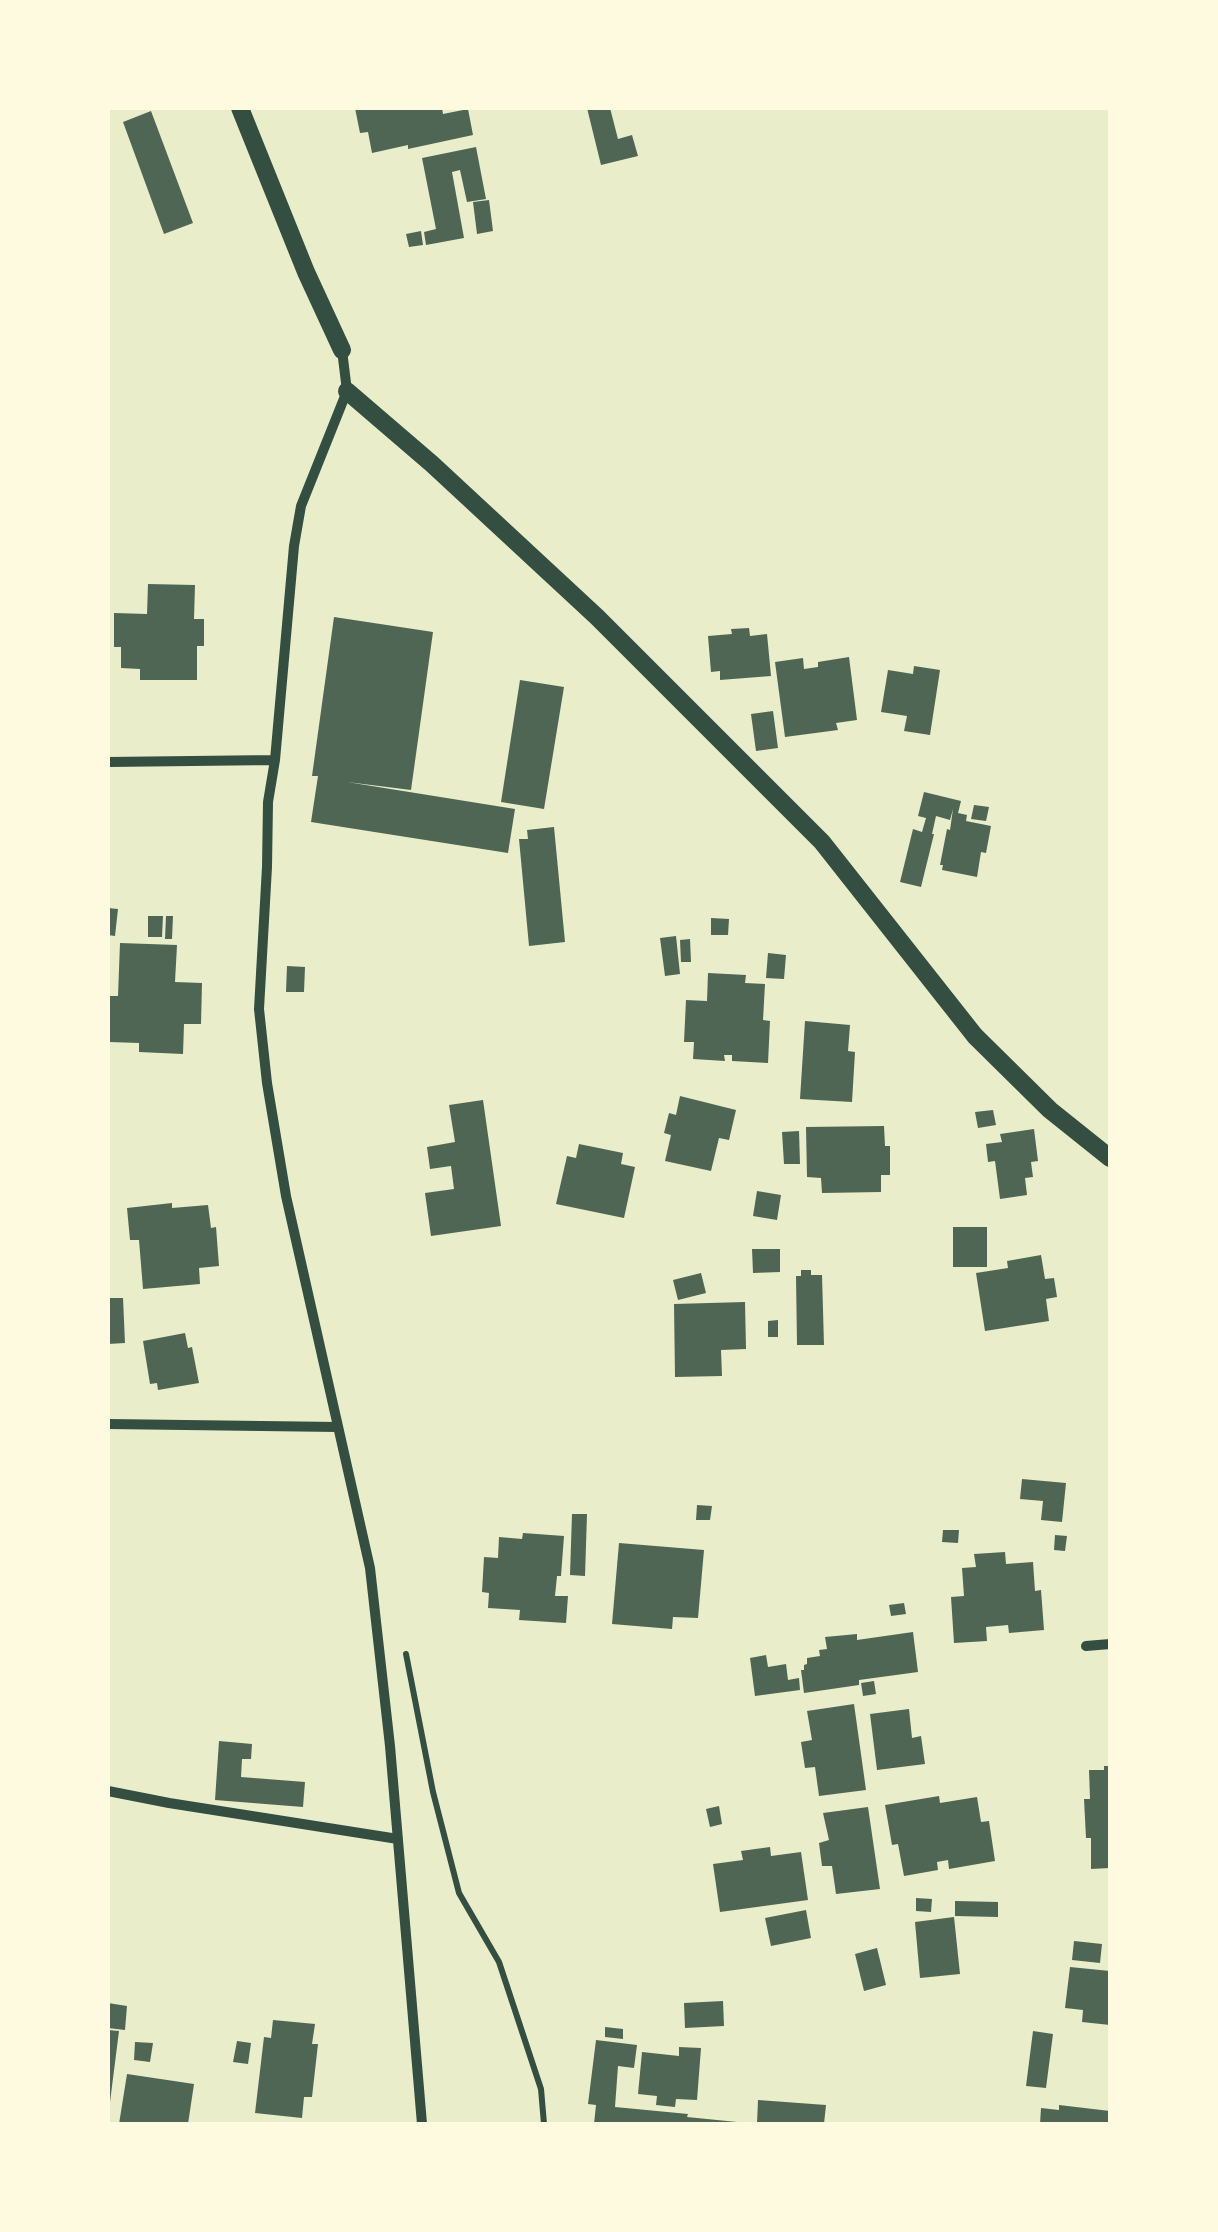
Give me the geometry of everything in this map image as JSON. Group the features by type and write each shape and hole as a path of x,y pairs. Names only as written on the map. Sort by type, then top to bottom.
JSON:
{"street":[{"path":"240,108 342,350 347,392 301,506 294,546 268,802 259,1009 286,1196 370,1568 390,1746 422,2124"},
{"path":"347,392 432,464 597,617 822,842 976,1036 1050,1110 1110,1158"},
{"path":"108,762 275,760"},
{"path":"108,1424 338,1428"},
{"path":"1086,1646 1110,1644"},
{"path":"108,1791 398,1839"}],"path":[{"path":"404,1645 433,1792 459,1893 499,1962 541,2089 544,2124"}],"building":[{"path":"355,108 442,108 443,114 468,109 473,135 372,153 368,132 360,133"},
{"path":"587,108 610,108 618,139 632,135 638,156 601,165"},
{"path":"151,111 193,223 164,234 123,122"},
{"path":"476,147 486,199 467,202 460,170 452,172 464,238 426,245 424,232 436,229 422,158"},
{"path":"489,200 493,231 477,234 473,202"},
{"path":"421,231 423,245 409,247 406,234"},
{"path":"148,584 195,585 194,619 204,619 204,646 197,646 197,680 140,680 140,669 121,668 121,647 114,647 114,613 147,614"},
{"path":"334,617 433,632 411,790 347,782 515,809 508,853 311,822 318,776 312,776"},
{"path":"749,628 750,636 767,634 771,676 720,680 720,671 711,672 708,636"},
{"path":"849,657 857,720 836,723 838,730 785,737 775,662 803,658 804,669 818,667 818,662"},
{"path":"914,666 940,670 930,735 904,731 907,716 881,712 888,670 913,674"},
{"path":"520,680 564,687 544,809 501,802"},
{"path":"773,711 778,748 756,751 751,714"},
{"path":"924,792 961,801 958,813 967,815 966,821 991,826 977,877 942,870 940,865 953,809 950,820 936,816 921,887 900,882 913,829 922,832 926,818 918,816"},
{"path":"974,805 989,807 986,821 971,819"},
{"path":"554,827 565,942 529,946 519,839 528,839 527,830"},
{"path":"108,908 118,909 115,936 108,935"},
{"path":"148,916 163,916 162,937 148,937"},
{"path":"166,916 173,916 172,939 165,939"},
{"path":"711,918 729,919 728,935 711,935"},
{"path":"676,936 680,974 665,976 660,938"},
{"path":"690,939 691,962 681,962 680,940"},
{"path":"120,943 177,945 175,982 202,983 201,1024 184,1024 183,1054 139,1052 139,1043 109,1042 110,996 118,996"},
{"path":"768,953 786,955 784,979 766,978"},
{"path":"287,966 305,967 304,992 286,992"},
{"path":"708,973 746,975 745,983 765,984 763,1020 770,1021 768,1063 732,1061 732,1055 724,1055 725,1061 693,1059 694,1042 684,1042 686,1000 707,1001"},
{"path":"805,1021 850,1025 848,1051 855,1052 852,1102 800,1099"},
{"path":"680,1096 736,1110 729,1140 719,1138 711,1171 665,1161 671,1135 664,1133 669,1113 676,1115"},
{"path":"483,1100 501,1226 431,1236 425,1193 454,1189 451,1166 430,1169 427,1147 455,1142 449,1105"},
{"path":"993,1110 996,1125 978,1128 975,1112"},
{"path":"884,1126 885,1146 890,1146 890,1175 881,1175 881,1192 822,1193 821,1178 807,1177 806,1127"},
{"path":"1034,1129 1038,1161 1031,1162 1033,1177 1025,1178 1027,1195 1000,1199 995,1161 988,1162 986,1144 1002,1142 1000,1134"},
{"path":"799,1131 800,1164 784,1164 782,1132"},
{"path":"579,1144 623,1153 621,1164 635,1167 624,1218 556,1204 567,1156 576,1158"},
{"path":"757,1191 781,1195 777,1220 753,1216"},
{"path":"172,1203 172,1208 208,1205 211,1228 216,1227 219,1266 199,1268 200,1284 143,1289 139,1240 130,1240 127,1208"},
{"path":"953,1227 987,1227 987,1267 953,1267"},
{"path":"752,1249 780,1249 780,1272 753,1273"},
{"path":"1041,1255 1045,1279 1054,1278 1057,1297 1046,1299 1049,1321 985,1331 976,1273 1008,1268 1007,1261"},
{"path":"801,1270 822,1275 824,1345 797,1345 796,1276 801,1276"},
{"path":"701,1273 706,1293 678,1300 673,1280"},
{"path":"108,1298 123,1298 125,1343 108,1344"},
{"path":"745,1302 746,1349 721,1350 722,1376 675,1377 674,1304"},
{"path":"778,1320 778,1337 768,1337 768,1321"},
{"path":"185,1333 199,1383 158,1390 157,1383 150,1384 143,1341"},
{"path":"1022,1479 1066,1483 1062,1522 1041,1520 1043,1501 1020,1499"},
{"path":"697,1505 712,1506 710,1520 696,1520"},
{"path":"572,1514 587,1514 585,1576 570,1575"},
{"path":"943,1530 959,1530 958,1543 942,1542"},
{"path":"523,1533 564,1536 555,1596 568,1596 566,1623 519,1620 520,1610 488,1608 489,1593 482,1592 484,1557 498,1558 499,1537 522,1539"},
{"path":"1055,1535 1067,1536 1065,1551 1054,1550"},
{"path":"619,1543 704,1550 698,1618 673,1617 672,1629 612,1624"},
{"path":"1005,1552 1006,1564 1033,1562 1035,1591 1041,1590 1044,1630 1009,1633 1008,1625 986,1627 987,1641 954,1643 951,1597 964,1596 962,1568 976,1567 974,1554"},
{"path":"904,1603 906,1614 891,1616 889,1605"},
{"path":"913,1632 918,1672 804,1693 801,1670 807,1658 820,1656 819,1650 827,1649 825,1637 857,1634 857,1640"},
{"path":"766,1655 768,1667 786,1664 788,1680 799,1678 800,1690 755,1696 750,1658"},
{"path":"874,1681 876,1694 863,1696 861,1683"},
{"path":"854,1704 866,1790 819,1796 815,1767 805,1768 801,1742 812,1740 807,1711"},
{"path":"909,1709 912,1738 921,1736 925,1764 877,1770 870,1714"},
{"path":"219,1741 252,1744 251,1759 242,1759 241,1777 305,1782 303,1807 215,1800"},
{"path":"1104,1766 1110,1766 1110,1868 1091,1869 1091,1838 1086,1838 1084,1799 1090,1799 1089,1770 1104,1770"},
{"path":"939,1796 940,1803 977,1797 981,1822 989,1821 995,1861 949,1869 948,1860 937,1862 938,1870 904,1876 898,1844 892,1845 885,1805"},
{"path":"719,1806 722,1824 710,1827 706,1809"},
{"path":"868,1807 880,1889 836,1894 832,1866 822,1866 819,1843 829,1840 823,1813"},
{"path":"770,1847 771,1856 801,1852 808,1900 720,1912 713,1864 743,1860 741,1851"},
{"path":"916,1898 932,1899 931,1912 916,1911"},
{"path":"955,1901 998,1902 998,1917 955,1916"},
{"path":"806,1910 811,1938 771,1946 765,1918"},
{"path":"954,1917 960,1974 920,1978 915,1922"},
{"path":"1074,1941 1102,1944 1100,1963 1072,1960"},
{"path":"877,1948 886,1985 864,1991 855,1954"},
{"path":"1070,1967 1110,1971 1110,2025 1082,2022 1083,2010 1065,2008"},
{"path":"723,2001 724,2026 685,2028 684,2003"},
{"path":"108,2003 127,2006 125,2030 108,2028"},
{"path":"273,2020 315,2024 312,2044 318,2044 312,2097 304,2097 302,2118 255,2113 264,2037 271,2038"},
{"path":"605,2027 623,2029 623,2039 605,2037"},
{"path":"108,2030 119,2031 110,2102 108,2102"},
{"path":"1033,2031 1053,2034 1046,2088 1026,2086"},
{"path":"596,2040 637,2045 634,2068 618,2066 615,2107 688,2114 687,2117 737,2124 594,2124 596,2105 588,2104"},
{"path":"237,2041 251,2043 248,2064 233,2062"},
{"path":"135,2042 153,2043 150,2062 134,2060"},
{"path":"679,2047 701,2048 697,2100 676,2099 675,2107 656,2105 657,2096 638,2094 642,2052 679,2056"},
{"path":"127,2074 194,2084 188,2124 119,2124"},
{"path":"758,2100 826,2105 824,2124 757,2124"},
{"path":"1059,2105 1110,2111 1110,2124 1040,2124 1041,2108 1059,2110"}]}
